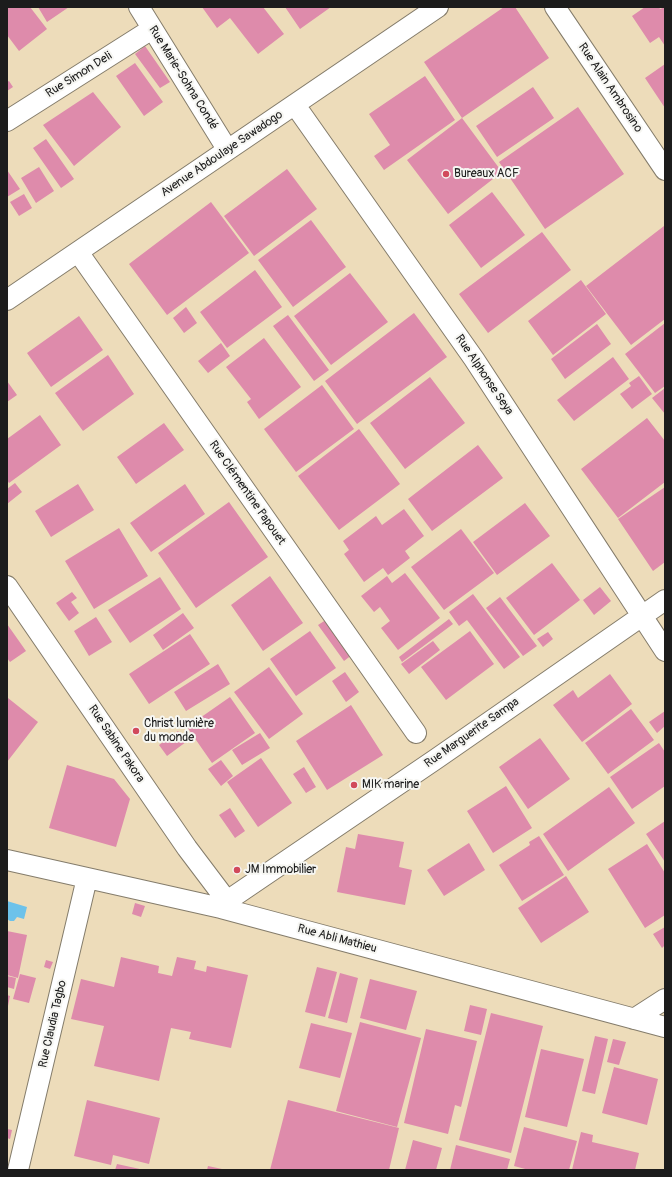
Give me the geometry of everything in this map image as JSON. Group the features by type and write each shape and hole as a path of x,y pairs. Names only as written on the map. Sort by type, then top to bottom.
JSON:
{"street":[{"name":"Rue Marie-Sohna Condé","path":"139,7 227,149"},
{"name":"Avenue Abdoulaye Sawadogo","path":"7,300 438,7"},
{"name":"Rue Alain Ambrosino","path":"555,7 665,170"},
{"name":"Rue Simon Deli","path":"7,121 152,29"},
{"name":"Rue Alphonse Seya","path":"295,105 474,359 665,651"},
{"name":"Rue Clémentine Papouet","path":"78,252 416,733"},
{"name":"Rue Sabine Pakora","path":"7,586 224,904"},
{"name":"Rue Marguerite Sampa","path":"224,904 665,600"},
{"name":"Rue Abli Mathieu","path":"7,860 88,878 224,904 634,1019 665,1026"},
{"name":"Rue Claudia Tagbo","path":"18,1170 88,878"},
{"path":"634,1019 665,999"}],"water":[{"path":"7,901 27,907 24,919 17,917 14,921 10,921 7,919"}],"building":[{"path":"7,7 30,7 47,29 19,51 7,35"},
{"path":"38,7 69,7 47,22"},
{"path":"202,7 263,7 284,34 258,54 230,18 217,28"},
{"path":"285,7 331,7 300,29"},
{"path":"504,7 515,7 549,58 462,118 424,62"},
{"path":"645,7 659,7 660,9 665,7 665,46 659,37 650,43 632,16"},
{"path":"145,46 170,82 160,88 135,54"},
{"path":"135,63 163,102 144,116 116,76"},
{"path":"665,64 665,108 645,78"},
{"path":"425,76 455,120 384,170 374,156 390,145 369,114"},
{"path":"9,81 13,87 7,91 7,82"},
{"path":"533,87 554,118 497,157 476,126"},
{"path":"93,92 121,127 74,166 43,125"},
{"path":"578,107 624,174 545,229 499,162"},
{"path":"462,118 502,172 448,214 407,160"},
{"path":"46,139 74,179 61,188 33,148"},
{"path":"39,167 54,191 36,203 21,178"},
{"path":"287,169 317,209 254,256 224,216"},
{"path":"7,170 20,189 7,197"},
{"path":"492,192 525,235 481,268 449,225"},
{"path":"24,194 32,208 19,216 10,202"},
{"path":"211,202 249,253 167,315 129,264"},
{"path":"311,220 346,267 293,307 258,260"},
{"path":"664,226 665,319 631,345 586,286"},
{"path":"542,232 571,270 488,333 459,294"},
{"path":"255,270 282,307 227,348 200,312"},
{"path":"350,273 388,322 331,365 294,316"},
{"path":"581,280 606,314 553,355 528,321"},
{"path":"186,307 197,323 184,333 173,318"},
{"path":"414,313 447,357 357,424 325,381"},
{"path":"288,315 329,370 314,381 273,326"},
{"path":"79,316 103,350 51,387 27,353"},
{"path":"665,323 665,386 655,393 625,354"},
{"path":"597,324 611,344 565,379 551,359"},
{"path":"264,338 301,387 259,419 247,402 251,399 226,367"},
{"path":"221,343 230,356 208,373 198,361"},
{"path":"108,355 134,394 83,431 55,393"},
{"path":"613,357 629,379 574,421 557,400"},
{"path":"639,376 652,394 632,409 620,394 631,386 629,383"},
{"path":"430,377 465,423 405,469 370,423"},
{"path":"7,381 17,395 7,402"},
{"path":"322,385 354,429 296,472 264,429"},
{"path":"665,388 665,414 652,398"},
{"path":"40,415 61,445 9,483 7,480 7,439"},
{"path":"647,418 665,441 665,482 618,518 581,469"},
{"path":"164,423 184,450 136,484 117,457"},
{"path":"359,429 400,484 339,530 298,476"},
{"path":"478,445 503,478 432,531 408,499"},
{"path":"15,483 22,492 7,504 7,489"},
{"path":"78,484 94,510 51,537 35,511"},
{"path":"185,484 205,514 151,552 130,523"},
{"path":"665,487 665,562 653,571 618,519"},
{"path":"229,502 268,557 196,608 158,553"},
{"path":"525,503 550,536 497,575 473,542"},
{"path":"404,509 424,536 405,551 410,558 388,575 383,568 364,582 344,554 349,550 343,541 376,516 382,525"},
{"path":"119,528 148,576 94,609 65,561"},
{"path":"461,529 494,573 444,610 411,567"},
{"path":"552,563 580,600 534,635 506,598"},
{"path":"405,573 440,618 398,650 381,628 390,621 380,607 374,612 361,596 387,576 392,583"},
{"path":"270,576 303,623 263,651 231,605"},
{"path":"160,577 181,609 130,643 108,610"},
{"path":"600,587 611,601 594,615 583,600"},
{"path":"72,592 77,598 71,602 79,613 69,621 56,603"},
{"path":"473,594 520,657 504,669 467,620 459,626 449,612"},
{"path":"500,597 537,646 523,656 486,608"},
{"path":"183,613 194,628 163,650 153,635"},
{"path":"332,616 357,651 344,661 318,625"},
{"path":"96,617 112,642 89,656 74,631"},
{"path":"449,619 453,624 402,662 399,657"},
{"path":"7,624 26,651 10,662 7,658"},
{"path":"310,631 336,668 296,696 270,659"},
{"path":"470,631 494,664 446,700 421,667"},
{"path":"548,632 553,639 543,647 537,639"},
{"path":"190,634 210,664 149,704 129,674"},
{"path":"433,641 440,650 409,674 401,664"},
{"path":"218,664 230,684 186,711 174,692"},
{"path":"269,667 303,714 269,739 234,692"},
{"path":"345,672 359,692 346,702 332,681"},
{"path":"610,674 632,704 582,742 553,705 573,690 578,698"},
{"path":"230,697 255,733 212,763 187,727"},
{"path":"8,698 38,722 7,762 7,700"},
{"path":"351,705 383,755 327,790 296,741"},
{"path":"631,709 654,740 608,774 585,743"},
{"path":"665,711 665,726 657,733 649,722"},
{"path":"178,731 186,742 167,756 159,745"},
{"path":"260,733 270,748 242,765 232,750"},
{"path":"540,738 570,779 528,809 499,767"},
{"path":"659,743 665,752 665,786 632,809 610,777"},
{"path":"261,758 292,803 258,827 227,782"},
{"path":"221,760 233,776 221,786 208,769"},
{"path":"67,765 114,779 130,799 116,847 49,828"},
{"path":"304,767 316,787 306,793 293,774"},
{"path":"506,786 532,828 493,853 467,811"},
{"path":"609,787 635,823 568,871 543,834"},
{"path":"230,808 245,831 235,838 219,815"},
{"path":"665,821 665,862 646,834"},
{"path":"358,834 404,842 399,867 412,870 405,905 337,892 346,847 355,849"},
{"path":"539,836 564,875 522,901 499,865 530,845 529,842"},
{"path":"469,843 485,870 444,896 427,870"},
{"path":"647,844 665,873 665,915 645,928 608,869"},
{"path":"566,876 589,912 541,943 518,908"},
{"path":"135,903 145,906 141,917 132,914"},
{"path":"665,927 665,945 662,948 653,934"},
{"path":"7,931 27,935 18,978 7,975"},
{"path":"121,957 159,966 158,973 172,976 177,957 196,961 194,969 206,972 207,966 248,975 231,1048 189,1039 191,1032 171,1028 159,1081 94,1066 104,1026 71,1019 81,979 114,987"},
{"path":"46,960 53,962 50,969 44,967"},
{"path":"317,967 337,972 325,1017 305,1012"},
{"path":"340,973 358,978 347,1023 328,1018"},
{"path":"20,974 36,978 29,1003 13,999"},
{"path":"7,976 16,978 14,989 7,987"},
{"path":"370,979 417,991 406,1030 360,1018"},
{"path":"7,995 10,996 8,1006 7,1006"},
{"path":"470,1005 487,1009 481,1035 464,1031"},
{"path":"491,1013 543,1026 511,1153 459,1140"},
{"path":"360,1022 421,1038 397,1127 336,1111"},
{"path":"311,1023 352,1033 340,1078 299,1068"},
{"path":"426,1029 477,1041 461,1107 455,1105 448,1134 404,1123"},
{"path":"595,1036 608,1039 595,1094 582,1091"},
{"path":"613,1039 626,1042 619,1065 607,1062"},
{"path":"541,1049 584,1059 567,1127 525,1117"},
{"path":"614,1067 658,1079 647,1125 602,1113"},
{"path":"87,1100 160,1118 149,1164 113,1155 111,1165 74,1156"},
{"path":"288,1100 399,1128 389,1170 270,1170"},
{"path":"524,1127 577,1141 569,1170 529,1170 514,1166"},
{"path":"7,1129 12,1130 10,1139 7,1138"},
{"path":"581,1132 593,1135 592,1142 639,1153 635,1170 572,1170"},
{"path":"413,1140 442,1148 436,1170 405,1170"},
{"path":"456,1145 510,1159 507,1170 450,1170"},
{"path":"117,1164 140,1169 115,1170"},
{"path":"208,1166 222,1169 222,1170 207,1170"}],"place":[{"name":"Bureaux ACF","path":"446,174"},
{"name":"Christ lumière du monde","path":"136,731"},
{"name":"MIK marine","path":"354,785"},
{"name":"JM Immobilier","path":"237,870"}]}
